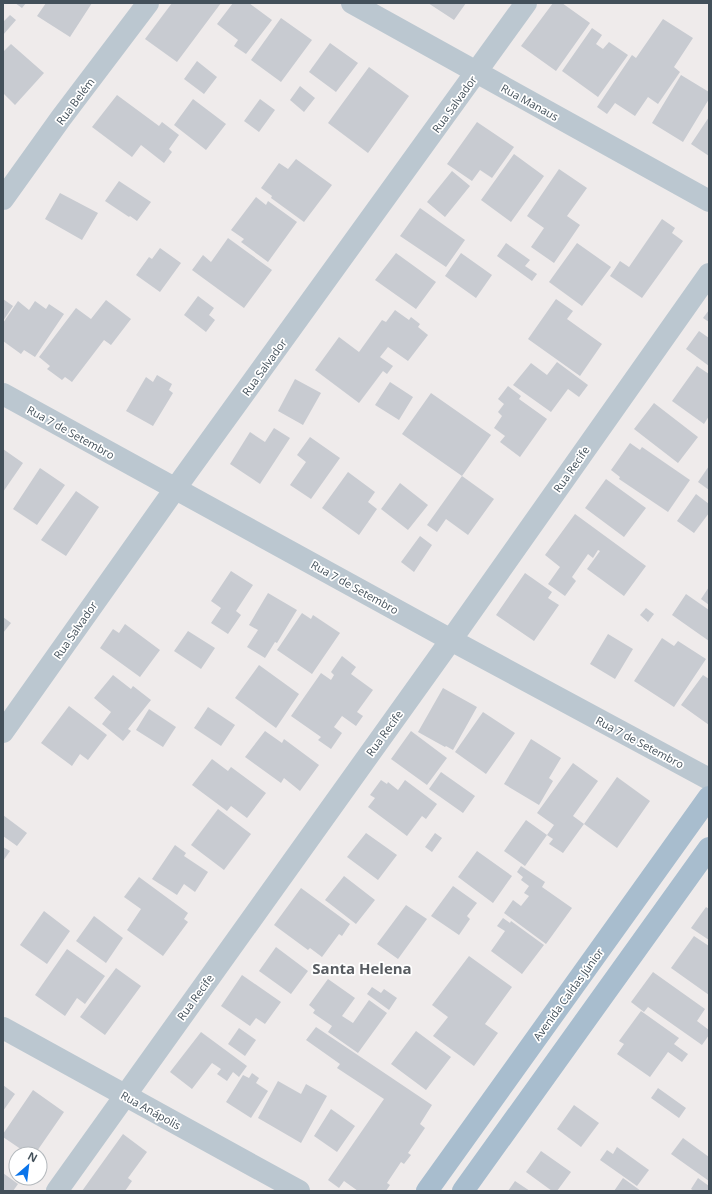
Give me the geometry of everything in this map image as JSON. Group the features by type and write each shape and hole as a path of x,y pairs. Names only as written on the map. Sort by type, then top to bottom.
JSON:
{"main road":[{"name":"Avenida Caldas Júnior","path":"427,1191 709,797"},
{"path":"463,1191 709,848"}],"street":[{"name":"Rua Belém","path":"3,199 148,3"},
{"name":"Rua Manaus","path":"352,3 709,201"},
{"name":"Rua Salvador","path":"3,732 175,489 526,3"},
{"name":"Rua Recife","path":"56,1191 451,640 709,274"},
{"name":"Rua 7 de Setembro","path":"3,394 451,640 709,779"},
{"name":"Rua Anápolis","path":"3,1028 299,1191"}],"building":[{"path":"15,3 26,3 22,8"},
{"path":"46,3 92,3 70,37 37,16"},
{"path":"172,3 221,3 177,62 145,39"},
{"path":"233,3 249,3 272,20 246,54 234,46 238,40 217,24"},
{"path":"428,3 466,3 454,20"},
{"path":"553,3 562,3 590,23 556,71 521,46"},
{"path":"10,15 16,20 3,35 3,22"},
{"path":"281,18 312,40 281,82 251,60"},
{"path":"663,19 693,38 674,67 680,72 658,104 648,97 635,116 615,103 607,114 597,107 632,55 636,58"},
{"path":"592,28 602,35 596,44 603,49 609,42 628,55 598,97 562,71"},
{"path":"330,43 358,63 336,92 309,72"},
{"path":"11,44 44,73 15,105 3,93 3,52"},
{"path":"197,61 217,77 204,94 184,79"},
{"path":"369,67 409,96 368,153 328,123"},
{"path":"681,75 709,92 709,99 683,142 652,123"},
{"path":"300,86 315,98 304,112 290,100"},
{"path":"117,95 159,126 162,122 179,135 169,149 172,152 164,163 141,145 132,157 92,127"},
{"path":"193,99 226,124 206,150 174,125"},
{"path":"260,99 275,110 259,132 244,121"},
{"path":"709,117 709,156 691,144"},
{"path":"477,122 514,147 492,178 480,170 472,181 447,164"},
{"path":"514,154 544,176 511,222 481,200"},
{"path":"296,159 332,185 304,222 271,198 272,196 261,188 279,163 288,169"},
{"path":"559,169 587,188 567,216 580,225 554,263 531,247 544,228 527,216"},
{"path":"452,171 470,186 445,217 427,202"},
{"path":"119,181 151,202 137,221 105,201"},
{"path":"60,193 98,213 82,240 45,219"},
{"path":"256,197 266,205 268,201 297,222 268,262 241,242 244,239 231,230"},
{"path":"420,208 465,240 446,267 400,236"},
{"path":"662,219 675,228 672,233 683,241 642,298 610,276 620,261 629,267"},
{"path":"228,238 272,270 244,308 192,270 203,255 211,262"},
{"path":"506,243 530,260 525,266 537,274 532,281 497,256"},
{"path":"577,243 611,267 582,306 549,282"},
{"path":"160,248 181,263 160,292 136,275 149,257 152,259"},
{"path":"396,253 436,282 416,309 375,280"},
{"path":"461,253 492,275 476,298 445,276"},
{"path":"198,296 214,308 209,315 215,320 206,332 184,315"},
{"path":"3,299 13,306 3,321"},
{"path":"556,299 573,311 567,319 602,344 580,376 528,339"},
{"path":"106,300 131,319 111,345 104,340 72,382 65,377 62,380 47,369 50,366 39,357 76,308 91,319"},
{"path":"18,301 29,310 35,301 46,309 49,304 64,314 35,357 24,350 21,354 3,341 3,323"},
{"path":"395,310 409,320 411,317 420,324 418,327 428,335 408,361 388,347 380,357 393,366 387,374 383,371 359,403 315,370 339,337 359,352 382,320 386,322"},
{"path":"709,310 709,322 703,318"},
{"path":"699,331 709,338 709,366 686,349"},
{"path":"557,362 588,385 579,397 568,389 551,412 513,385 531,363 547,375"},
{"path":"697,366 709,374 709,416 704,424 672,401"},
{"path":"157,375 172,384 169,390 173,393 153,426 126,411 146,377 153,382"},
{"path":"295,379 321,393 303,425 278,411"},
{"path":"390,382 413,397 399,420 375,405"},
{"path":"508,386 521,396 519,399 547,419 520,457 500,442 505,436 494,428 502,416 498,412 504,404 498,399"},
{"path":"431,393 491,435 462,476 402,434"},
{"path":"654,403 698,437 678,463 634,429"},
{"path":"274,428 290,438 260,484 230,464 250,432 265,442"},
{"path":"310,437 340,458 311,499 290,485 306,462 297,455"},
{"path":"630,443 640,450 642,447 690,480 668,512 619,479 620,477 611,470"},
{"path":"3,449 23,463 3,492"},
{"path":"709,466 709,490 698,482"},
{"path":"40,468 65,485 37,525 13,509"},
{"path":"348,472 375,492 368,502 377,509 359,535 322,508"},
{"path":"462,476 494,499 468,535 446,519 437,532 427,525"},
{"path":"606,479 646,508 624,537 585,508"},
{"path":"400,483 428,505 408,530 381,509"},
{"path":"76,491 99,507 66,556 41,540"},
{"path":"696,494 709,504 709,513 694,533 677,521"},
{"path":"575,514 646,566 624,596 587,569 600,551 598,550 593,558 588,554 572,577 576,581 565,596 548,584 560,567 545,555"},
{"path":"420,536 432,545 414,572 401,562"},
{"path":"231,571 253,585 236,611 241,615 228,634 211,623 221,608 211,601"},
{"path":"525,573 552,592 548,598 559,605 534,641 496,615"},
{"path":"709,587 709,605 701,599"},
{"path":"268,593 297,610 277,643 275,642 265,658 247,647 258,630 249,625"},
{"path":"686,594 709,610 709,641 672,615"},
{"path":"646,608 654,614 648,622 640,615"},
{"path":"302,613 311,619 313,615 340,633 312,674 277,650"},
{"path":"3,617 11,623 3,633"},
{"path":"125,624 160,650 140,677 100,648 113,629 119,633"},
{"path":"188,631 215,648 201,669 174,651"},
{"path":"608,634 633,649 615,679 590,664"},
{"path":"662,638 674,646 678,641 706,659 674,707 634,681"},
{"path":"342,656 356,667 351,674 373,690 357,712 363,716 356,726 342,716 334,727 342,733 331,749 318,740 321,737 291,716 321,673 331,680 334,675 331,672"},
{"path":"259,665 299,694 276,728 235,698"},
{"path":"113,675 131,689 133,686 151,700 128,729 131,731 123,741 102,724 111,712 94,698"},
{"path":"703,675 709,679 709,725 681,705"},
{"path":"443,688 477,707 453,750 418,732"},
{"path":"69,706 107,735 88,760 80,754 72,766 41,743"},
{"path":"208,707 235,725 221,746 194,728"},
{"path":"149,709 176,727 163,747 136,730"},
{"path":"483,712 515,733 486,774 455,752"},
{"path":"265,731 282,743 284,739 319,765 300,791 284,778 281,783 245,757"},
{"path":"411,731 447,758 427,785 391,759"},
{"path":"531,739 561,758 549,778 553,781 539,805 504,784"},
{"path":"212,759 228,771 231,767 266,793 247,818 231,806 227,811 192,785"},
{"path":"573,763 598,781 573,816 584,824 563,853 549,844 553,839 547,835 554,825 537,813"},
{"path":"441,772 475,796 463,813 429,789"},
{"path":"617,777 650,801 617,848 584,824"},
{"path":"381,780 387,784 388,782 398,790 405,780 437,804 426,819 422,816 407,836 368,807 375,798 370,795"},
{"path":"218,809 251,834 224,870 191,845"},
{"path":"3,815 27,833 17,846 3,836"},
{"path":"526,820 547,835 525,866 504,851"},
{"path":"366,833 397,855 378,880 347,857"},
{"path":"435,833 442,838 432,852 425,847"},
{"path":"175,845 186,853 184,856 208,872 195,892 184,884 177,895 152,879"},
{"path":"3,847 10,851 3,861"},
{"path":"477,851 512,876 493,903 458,877"},
{"path":"521,866 545,882 542,887 572,908 546,944 504,913 513,900 521,906 529,896 524,893 529,886 521,880 523,877 517,872"},
{"path":"344,876 375,900 356,924 325,900"},
{"path":"139,877 188,913 184,919 188,922 163,956 127,930 141,909 124,897"},
{"path":"453,886 477,903 467,916 470,919 459,935 431,916"},
{"path":"301,888 350,924 342,936 339,934 322,957 310,948 308,950 274,925"},
{"path":"406,905 427,919 398,959 377,944"},
{"path":"706,907 709,909 709,940 691,928"},
{"path":"44,911 70,931 47,964 20,945"},
{"path":"94,916 123,938 106,963 76,941"},
{"path":"503,918 510,923 511,921 544,945 522,974 491,951 505,931 497,926"},
{"path":"694,936 709,946 709,995 671,968"},
{"path":"276,947 308,971 291,994 259,971"},
{"path":"67,949 105,976 85,1004 77,998 65,1016 35,995"},
{"path":"469,956 512,987 485,1024 498,1033 474,1066 433,1036 448,1017 432,1005"},
{"path":"116,968 141,986 105,1035 80,1017"},
{"path":"653,972 705,1009 697,1021 709,1030 709,1035 702,1045 648,1007 644,1012 631,1002"},
{"path":"242,975 281,1002 265,1024 256,1018 250,1026 221,1006"},
{"path":"328,979 355,998 342,1016 353,1023 369,1000 387,1013 358,1053 328,1032 332,1026 313,1013 315,1010 309,1005"},
{"path":"372,987 381,993 384,989 397,998 389,1010 367,994"},
{"path":"641,1011 679,1038 674,1044 688,1054 682,1062 668,1052 650,1077 617,1054 624,1044 619,1041"},
{"path":"316,1027 432,1105 420,1124 425,1128 408,1153 411,1155 404,1164 401,1162 387,1183 390,1185 386,1191 358,1191 344,1181 339,1188 328,1180 384,1099 337,1068 340,1064 306,1040"},
{"path":"239,1028 256,1040 245,1056 228,1044"},
{"path":"416,1031 451,1057 426,1090 391,1064"},
{"path":"201,1032 247,1066 239,1077 233,1072 227,1081 217,1074 221,1069 212,1063 192,1089 170,1072"},
{"path":"252,1073 259,1078 256,1083 268,1091 251,1118 226,1102 243,1075 249,1078"},
{"path":"278,1081 301,1094 306,1084 327,1096 301,1143 258,1118"},
{"path":"3,1085 15,1094 3,1111"},
{"path":"658,1088 686,1108 679,1118 651,1098"},
{"path":"33,1090 64,1112 41,1146 16,1146 3,1137 3,1134"},
{"path":"574,1105 599,1123 581,1147 557,1129"},
{"path":"331,1109 355,1126 337,1152 314,1136"},
{"path":"123,1134 147,1152 128,1178 132,1181 125,1191 82,1191"},
{"path":"683,1138 709,1157 709,1181 671,1154"},
{"path":"617,1147 649,1170 637,1186 600,1160 607,1150 613,1154"},
{"path":"541,1151 571,1172 557,1191 552,1191 526,1172"},
{"path":"3,1173 8,1177 8,1186 17,1186 13,1191 3,1191"},
{"path":"623,1178 641,1191 614,1191"},
{"path":"698,1178 709,1186 709,1191 694,1191 691,1189"},
{"path":"515,1181 530,1191 508,1191"}],"district":[{"name":"Santa Helena","path":"362,968"}]}
